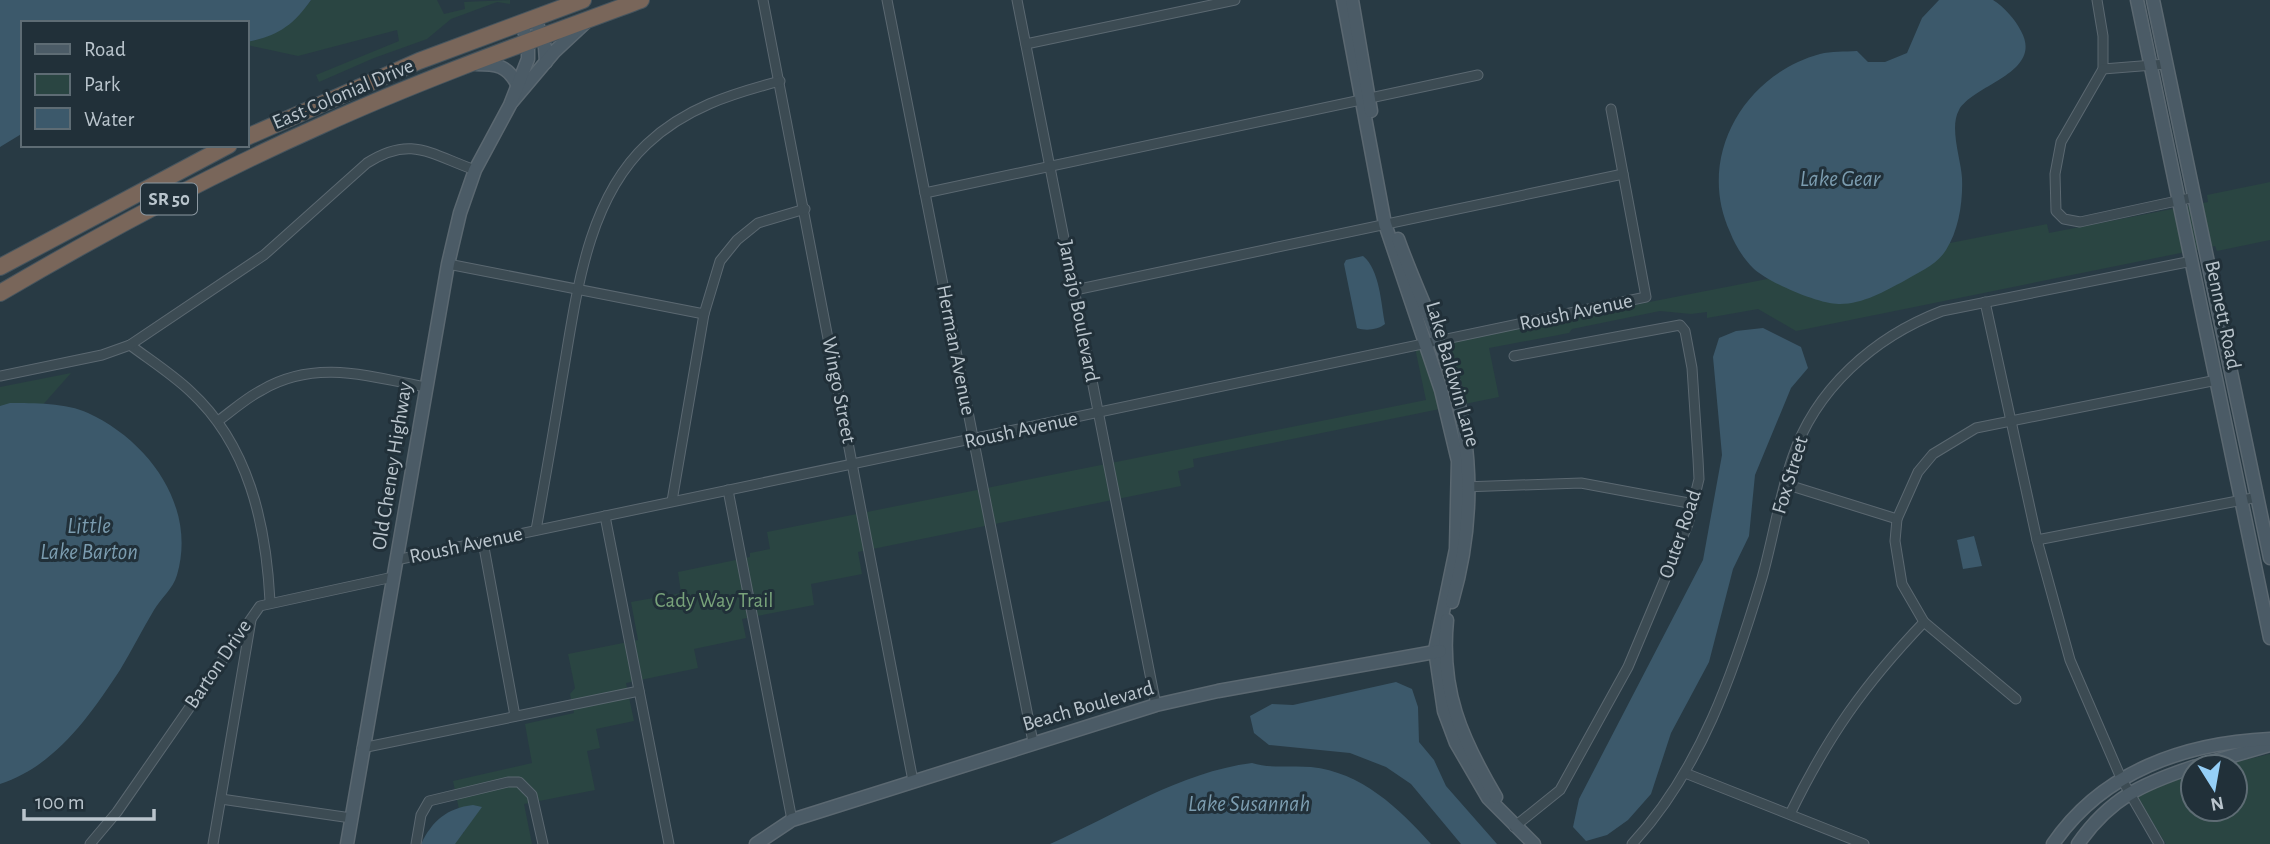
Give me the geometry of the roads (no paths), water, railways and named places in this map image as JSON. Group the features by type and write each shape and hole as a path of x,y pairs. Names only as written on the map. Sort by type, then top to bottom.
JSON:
{"highway":[{"name":"East Colonial Drive","path":"248,137 396,71 583,0"},
{"name":"East Colonial Drive","path":"0,293 179,194 325,123 466,65 641,0"},
{"name":"SR 50","path":"0,267 225,147"},
{"path":"179,194 183,181 210,154"},
{"path":"55,262 70,242 155,196 170,174"}],"street":[{"name":"Wingo Street","path":"763,0 913,781"},
{"name":"Herman Avenue","path":"887,0 1033,741"},
{"name":"Jamajo Boulevard","path":"1017,0 1156,705"},
{"path":"1026,44 1235,0"},
{"name":"Lake Baldwin Lane","path":"1343,0 1388,223 1463,423 1465,551 1439,651 1447,685 1478,768 1514,827 1534,844"},
{"name":"Lake Baldwin Lane","path":"1352,0 1364,99"},
{"path":"2097,0 2103,36 2103,69 2061,142 2055,174 2056,211 2064,219 2080,222 2195,197"},
{"name":"Bennett Road","path":"2137,0 2270,638"},
{"name":"Bennett Road","path":"2153,0 2270,558"},
{"name":"Old Cheney Highway","path":"510,105 545,62 590,19"},
{"path":"528,20 545,62"},
{"name":"Old Cheney Highway","path":"347,844 448,264 460,213 475,170 510,105 535,40"},
{"path":"466,65 498,64 511,72 517,84"},
{"path":"2103,69 2166,64"},
{"path":"925,193 1478,75"},
{"path":"536,530 578,288 598,218 620,178 646,144 686,114 725,96 780,81"},
{"path":"1074,290 1623,174 1611,109"},
{"path":"0,376 102,355 130,345 264,255 367,163 385,152 399,147 414,148 475,170"},
{"name":"Roush Avenue","path":"396,560 1433,344 1646,297 1623,174"},
{"path":"672,501 704,314 720,261 737,240 758,223 805,209"},
{"name":"Fox Street","path":"1633,844 1685,773 1711,720 1753,606 1785,484 1804,429 1829,390 1869,351 1916,321 1942,311 2192,261"},
{"path":"448,264 704,314"},
{"path":"1985,302 2008,420 2070,660 2121,778 2159,844"},
{"name":"Outer Road","path":"1514,356 1672,324 1683,327 1692,368 1698,459 1694,504 1628,667 1552,800 1514,827"},
{"name":"Barton Drive","path":"90,844 117,812 252,614 270,601 263,530 252,490 237,455 218,421 190,391 130,345"},
{"path":"218,421 261,390 285,379 315,371 339,370 425,387"},
{"path":"2016,699 1924,622 1902,584 1895,541 1897,519 1918,471 1933,454 1976,428 2217,380"},
{"path":"1465,487 1581,483 1694,504"},
{"path":"1785,484 1897,519"},
{"path":"728,490 792,820"},
{"path":"2037,540 2258,497"},
{"path":"605,516 669,844"},
{"path":"483,542 515,716"},
{"name":"Roush Avenue","path":"270,601 393,577"},
{"path":"213,844 252,614"},
{"path":"1790,814 1837,726 1876,673 1924,622"},
{"name":"Beach Boulevard","path":"755,844 792,820 1033,741 1156,705 1439,651"},
{"path":"362,747 639,691"},
{"path":"2053,844 2078,814 2121,778 2156,760 2240,740 2270,739"},
{"path":"2242,753 2270,745"},
{"path":"1685,773 1864,844"},
{"path":"2078,844 2092,824 2128,792 2179,773"},
{"path":"416,844 421,815 429,801 508,782 519,782 532,795 542,844"},
{"path":"221,799 351,818"}],"water":[{"path":"0,0 311,0 298,17 284,28 267,37 248,42 248,21 21,21 21,134 0,147"},
{"name":"Lake Gear","path":"1939,0 1993,0 2016,22 2026,45 2023,57 2015,68 1967,101 1956,117 1955,134 1962,196 1957,224 1946,250 1933,264 1904,281 1857,302 1840,304 1807,297 1760,274 1749,264 1737,246 1721,204 1719,176 1723,149 1733,123 1749,100 1769,80 1793,65 1820,54 1857,51 1868,62 1885,62 1907,53 1922,18"},
{"path":"1363,256 1373,270 1381,297 1385,324 1379,328 1357,328 1344,264 1346,260"},
{"path":"1763,328 1801,347 1808,368 1791,388 1755,475 1749,536 1733,569 1709,662 1671,733 1651,794 1628,820 1607,835 1586,841 1573,827 1579,799 1703,560 1722,455 1713,357 1719,338 1736,331"},
{"name":"Little Lake Barton","path":"10,403 50,404 80,410 110,425 130,441 163,479 174,501 180,525 181,550 173,585 154,610 120,670 83,722 38,765 0,784 0,406"},
{"path":"1974,536 1982,566 1963,569 1957,540"},
{"path":"1396,682 1412,689 1418,707 1419,742 1434,760 1446,786 1497,844 1461,844 1411,784 1386,767 1350,753 1269,745 1254,733 1250,716 1272,704 1293,705"},
{"name":"Lake Susannah","path":"1252,763 1311,767 1346,776 1363,784 1392,805 1431,844 1050,844 1174,785 1199,775"},
{"path":"473,805 482,807 455,844 421,844 441,817 455,809"}],"park label":[{"name":"Cady Way Trail","path":"714,600"}]}
